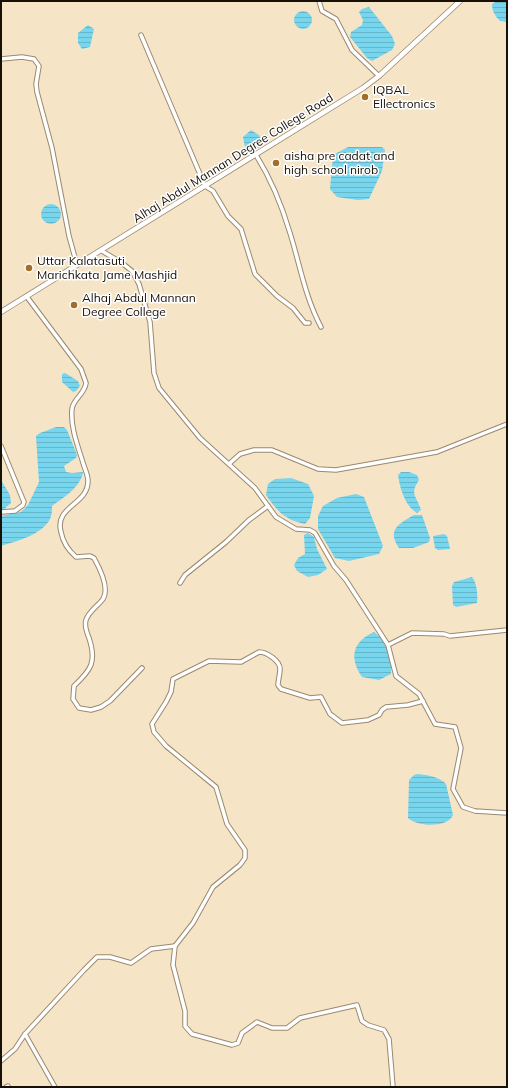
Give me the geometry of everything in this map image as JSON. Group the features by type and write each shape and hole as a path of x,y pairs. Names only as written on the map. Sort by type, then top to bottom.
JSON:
{"street":[{"path":"319,1 322,11 336,19 352,50 379,76"},
{"name":"Alhaj Abdul Mannan Degree College Road","path":"1,312 102,251 363,88 379,76 460,1"},
{"path":"141,35 205,186 213,191 228,216 241,229 255,274 276,296 293,308 305,323 309,323"},
{"path":"1,59 22,57 34,59 40,66 36,84 37,92 52,148 68,236 77,265"},
{"path":"256,155 280,205 290,233 306,292 321,327"},
{"path":"102,251 122,262 132,271 139,284 150,322 154,373 159,388 196,435 223,460 230,463 255,488 276,517 296,528 310,530 314,533 334,566 346,580 388,644 396,676 419,694 435,724 455,727 461,748 453,789 463,808 507,813"},
{"path":"27,297 81,369 86,383 84,390 73,403 72,419 88,481 80,499 59,520 66,546 76,558 90,556 94,558 106,589 103,599 97,604 86,620 86,632 94,652 91,670 74,686 73,699 79,708 95,710 110,701 142,668"},
{"path":"230,463 240,454 254,450 272,450 318,469 336,470 437,452 507,424"},
{"path":"1,446 24,502 14,511 1,512"},
{"path":"180,583 185,575 226,542 249,520 268,506"},
{"path":"388,644 412,633 444,634 450,636 507,630"},
{"path":"393,1087 389,1039 384,1030 362,1021 357,1005 300,1018 287,1028 272,1028 257,1022 242,1033 238,1043 232,1045 192,1034 185,1026 185,1012 173,965 175,946 193,923 213,887 240,865 244,858 245,850 227,824 216,787 166,746 154,732 152,724 171,692 172,679 209,661 236,663 241,662 259,652 269,655 280,668 278,686 281,689 310,698 321,697 330,714 342,723 368,720 379,715 386,707 408,705 423,701"},
{"path":"1,1061 15,1049 26,1034 97,957 110,957 131,963 151,948 175,946"},
{"path":"26,1034 55,1087"}],"water":[{"path":"497,1 507,1 507,22 500,21 494,13 492,4"},
{"path":"369,7 392,36 395,44 392,50 372,61 367,58 350,37 351,32 362,25 363,20 359,12 362,9"},
{"path":"303,11 309,14 312,20 309,26 303,29 297,26 294,20 297,14"},
{"path":"88,25 94,29 90,47 82,49 78,43 78,33"},
{"path":"251,130 259,135 263,145 249,153 246,152 243,137"},
{"path":"348,147 382,147 385,150 382,171 369,199 358,200 337,197 330,189 333,155"},
{"path":"51,204 58,207 61,214 58,221 51,224 44,221 41,214 44,207"},
{"path":"65,373 78,381 80,386 76,391 73,392 62,382 62,374"},
{"path":"56,427 64,427 67,430 77,455 76,458 64,466 66,472 83,472 82,477 71,492 52,506 52,514 46,525 28,537 1,546 1,516 21,512 28,505 39,482 36,436"},
{"path":"401,472 409,472 417,475 419,480 414,492 421,510 417,513 409,506 404,497 398,475"},
{"path":"291,478 308,484 314,496 310,518 305,524 287,518 274,506 266,495 268,484 275,479"},
{"path":"1,480 10,495 11,503 3,510 1,509"},
{"path":"356,494 364,497 383,546 379,554 349,561 335,558 318,529 318,516 323,506 337,498"},
{"path":"414,515 422,515 430,538 429,542 413,548 399,548 394,537 394,532 403,521"},
{"path":"308,533 314,537 317,549 327,569 318,575 308,577 297,571 294,565 298,558 305,554 304,535"},
{"path":"444,534 447,536 450,549 438,550 435,548 433,536"},
{"path":"472,577 477,590 477,603 456,607 453,605 452,586 454,582"},
{"path":"374,632 385,645 391,669 391,674 379,680 362,677 355,663 354,657 357,646 361,641"},
{"path":"418,774 437,778 446,784 453,815 450,819 439,824 432,825 418,823 408,818 409,780 414,775"}],"place":[{"name":"IQBAL Ellectronics","path":"365,97"},
{"name":"aisha pre cadat and high school nirob","path":"276,163"},
{"name":"Uttar Kalatasuti Marichkata Jame Mashjid","path":"29,268"},
{"name":"Alhaj Abdul Mannan Degree College","path":"74,305"}]}
